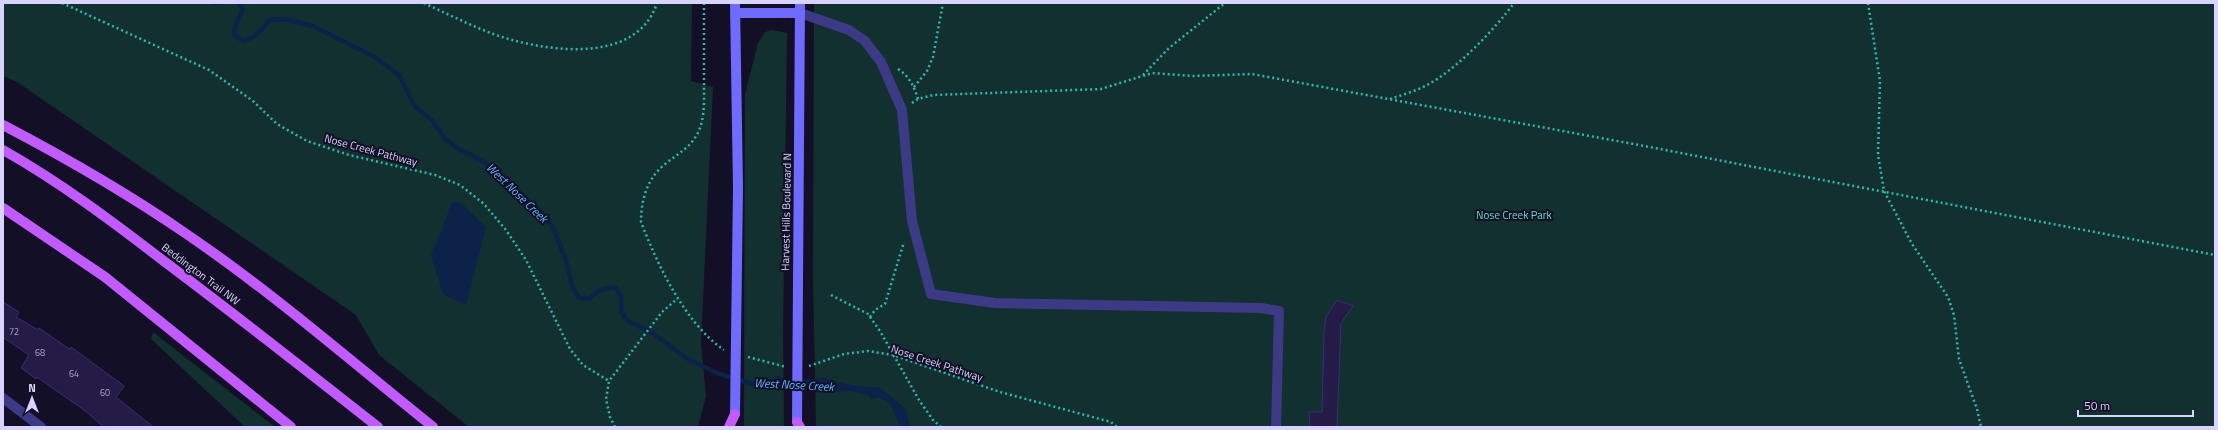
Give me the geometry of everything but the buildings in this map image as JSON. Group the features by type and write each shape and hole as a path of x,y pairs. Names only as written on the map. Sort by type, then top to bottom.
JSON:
{"main road":[{"path":"792,3 800,8"},
{"path":"735,427 735,313 738,188 735,8 800,8"},
{"name":"Harvest Hills Boulevard N","path":"797,425 800,8"},
{"path":"3,125 98,176 185,233 308,326 433,427"},
{"name":"Beddington Trail NW","path":"3,150 65,188 131,236 234,313 378,427"},
{"path":"3,208 105,277 291,427"},
{"path":"729,427 735,414"}],"street":[{"path":"800,8 849,30 865,40 881,62 902,110 912,221 931,294 995,303 1261,308 1278,311 1276,427"},
{"path":"3,398 41,427"}],"path":[{"name":"Nose Creek Pathway","path":"62,3 209,70 253,100 276,124 307,141 349,155 435,175 460,185 484,204 506,230 526,260 570,349 583,365 609,381"},
{"path":"424,3 488,32 509,38 536,44 587,49 610,47 637,34 648,22 657,3"},
{"path":"704,3 704,106 700,127 694,140 686,150 665,164 655,173 645,191 641,210 642,222 648,240 678,299 715,344 725,351"},
{"path":"914,87 927,71 933,57 943,3"},
{"path":"1143,75 1170,48 1225,3"},
{"path":"1390,100 1428,85 1445,72 1498,25 1514,3"},
{"path":"1868,3 1880,81 1878,155 1884,191 1912,244 1948,297 1954,315 1958,358 1977,409 1981,427"},
{"path":"881,62 903,72 914,87 918,99"},
{"path":"902,110 918,99 933,95 1101,89 1152,73 1192,76 1252,74 1884,191 2215,255"},
{"path":"870,317 875,310 885,304 905,238"},
{"path":"831,295 868,314 919,400 933,420 941,427"},
{"path":"615,427 610,417 606,398 609,381 662,312 678,299"},
{"name":"Nose Creek Pathway","path":"805,367 817,365 844,354 868,351 893,355 1000,392 1111,422 1117,427"},
{"path":"745,356 781,366 793,367"}],"green space":[{"path":"3,3 692,3 691,81 713,87 701,343 706,396 698,427 469,427 379,355 356,315 17,82 3,76"},
{"name":"Nose Creek Park","path":"814,3 2215,3 2215,427 816,427 813,279"},
{"path":"772,30 787,33 783,331 784,427 744,427 745,94 758,43 765,32"},
{"path":"153,332 275,427 245,427 151,339"}],"water":[{"path":"453,201 462,204 486,227 466,305 443,294 431,255"},
{"path":"778,376 788,380 825,378 850,385 879,387 906,409 910,427 900,427 891,405 879,397 871,399 868,395 850,391 827,392 779,385 770,390 770,379"}],"waterway":[{"name":"West Nose Creek","path":"214,3 221,3"},
{"name":"West Nose Creek","path":"238,3 243,9 235,27 234,35 244,41 255,36 270,20 285,19 313,26 375,57 399,75 415,107 432,120 444,138 457,148 483,161 537,208 553,228 566,260 572,286 579,298 589,299 601,290 616,288 621,296 621,312 627,320 654,334 686,358 717,373 752,384 776,384"}]}
